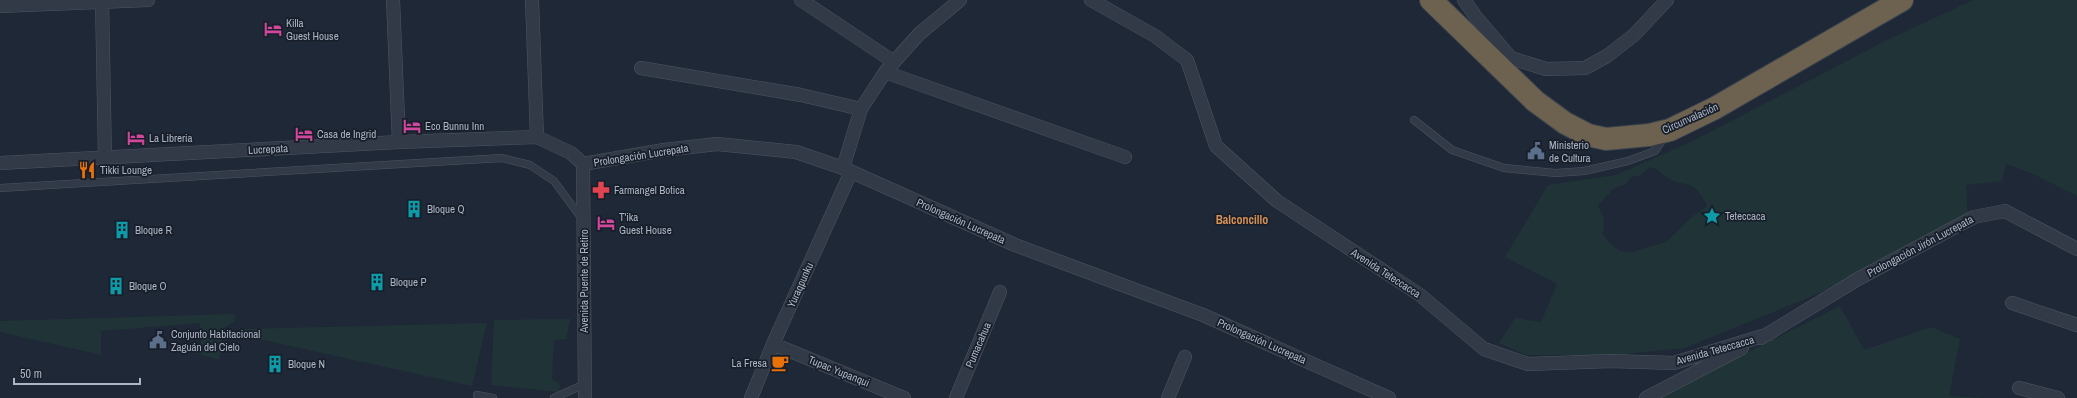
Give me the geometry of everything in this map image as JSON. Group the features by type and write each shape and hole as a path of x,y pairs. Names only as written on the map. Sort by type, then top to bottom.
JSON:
{"highway":[{"name":"Circunvalación","path":"1431,0 1535,101 1565,123 1588,135 1606,139 1649,135 1670,130 1715,108 1902,0"}],"street":[{"path":"0,6 148,0"},
{"path":"393,0 399,142"},
{"path":"532,0 537,137"},
{"path":"801,0 890,67 1125,158"},
{"name":"Yuraqpunku","path":"751,398 847,170 861,109 890,67 919,34 960,0"},
{"name":"Avenida Teteccacca","path":"1091,0 1155,36 1187,60 1216,146 1277,201 1420,295 1484,349 1528,364 1674,362 1769,334"},
{"path":"1464,0 1476,18 1511,58 1546,70 1585,68 1607,56 1634,36 1667,0"},
{"path":"102,1 105,158"},
{"path":"641,68 801,95 861,109"},
{"name":"Lucrepata","path":"0,163 399,142 537,137"},
{"name":"Prolongación Lucrepata","path":"537,137 571,153 583,164 664,150 717,144 796,152 847,170 1015,245 1203,316 1389,398"},
{"name":"Avenida Puente de Retiro","path":"583,164 585,398"},
{"name":"Prolongación Jirón Lucrepata","path":"1769,334 1858,279 1974,217 2005,211 2077,249"},
{"name":"Pumacahua","path":"956,398 1000,292"},
{"path":"2012,303 2077,325"},
{"path":"1646,398 1769,334"},
{"name":"Tupac Yupanqui","path":"773,344 904,398"},
{"path":"1168,398 1185,357"},
{"path":"2019,388 2058,398"}],"lane":[{"path":"1414,120 1452,150 1504,168 1556,173 1591,169 1628,161 1655,152 1670,130"},
{"path":"0,188 502,158 530,164 554,181 584,220"},
{"path":"554,398 585,384"},
{"path":"477,395 493,398"}],"green space":[{"path":"1973,0 2077,0 2077,196 2031,173 2006,164 2002,181 1966,185 1968,215 1820,293 1685,348 1613,355 1526,355 1499,343 1515,318 1541,322 1557,284 1505,257 1548,185 1616,175 1695,140 1885,41","holes":["1649,167 1657,169 1665,176 1678,183 1693,186 1702,196 1707,206 1693,216 1666,242 1632,252 1620,251 1611,245 1603,234 1604,218 1598,205 1613,189 1627,183 1631,177 1641,175"]},
{"path":"1840,306 1864,350 1931,327 1960,339 1949,396 1984,398 1657,398"},
{"path":"235,314 235,321 225,327 219,360 193,352 202,351 200,323 101,331 101,355 0,332 0,321"},
{"path":"570,319 566,339 554,340 552,380 560,384 559,392 491,385 494,320"},
{"path":"487,323 472,386 240,335 241,329"}],"place":[{"name":"Killa Guest House","path":"273,29"},
{"name":"Eco Bunnu Inn","path":"412,126"},
{"name":"Casa de Ingrid","path":"304,134"},
{"name":"La Libreria","path":"136,138"},
{"name":"Ministerio de Cultura","path":"1536,151"},
{"name":"Tikki Lounge","path":"87,170"},
{"name":"Farmangel Botica","path":"601,190"},
{"name":"Bloque Q","path":"414,209"},
{"name":"Teteccaca","path":"1712,216"},
{"name":"T'ika Guest House","path":"606,223"},
{"name":"Bloque R","path":"122,230"},
{"name":"Bloque P","path":"377,282"},
{"name":"Bloque O","path":"116,286"},
{"name":"Conjunto Habitacional Zaguán del Cielo","path":"158,340"},
{"name":"La Fresa","path":"780,363"},
{"name":"Bloque N","path":"275,364"}],"district":[{"name":"Balconcillo","path":"1242,220"}]}
